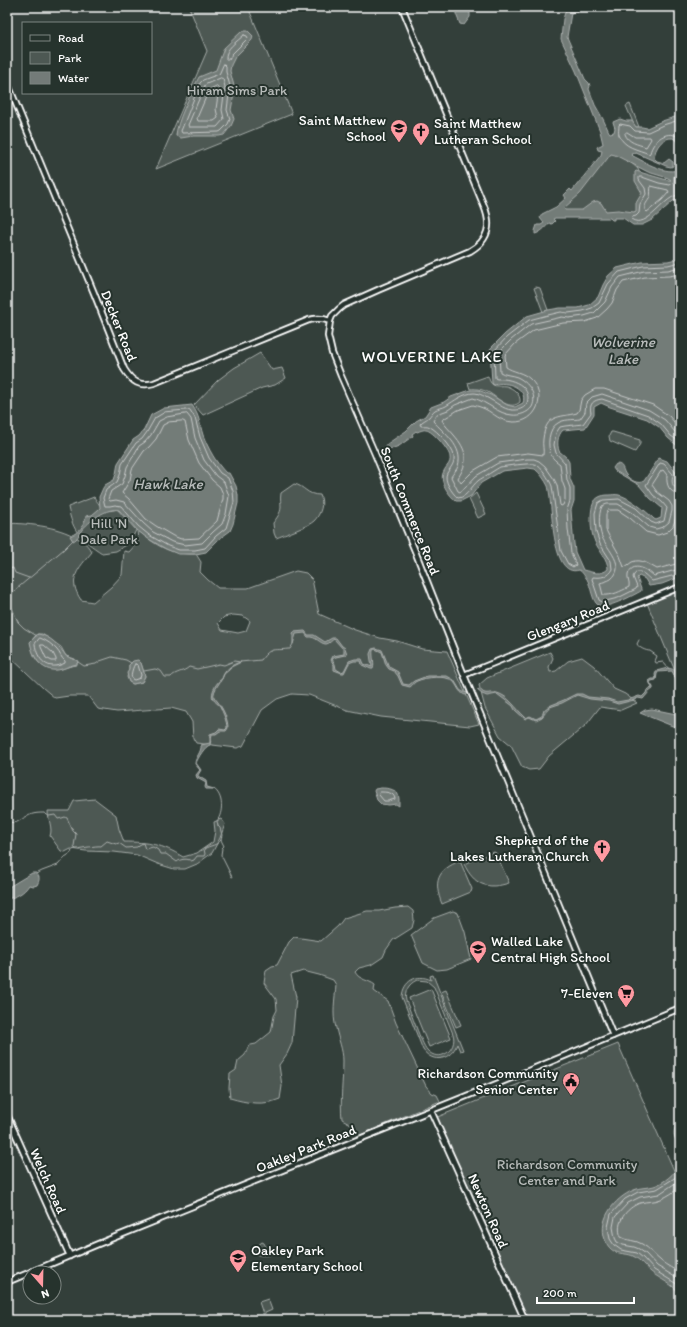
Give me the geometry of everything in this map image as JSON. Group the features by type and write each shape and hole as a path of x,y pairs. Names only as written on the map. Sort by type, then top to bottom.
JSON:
{"street":[{"path":"330,321 338,309 344,305 470,251 481,244 486,235 488,215 402,7"},
{"name":"Decker Road","path":"7,82 124,370 132,380 141,384 154,383 308,320 322,318 330,321"},
{"name":"South Commerce Road","path":"330,321 328,336 332,353 416,551 464,675 612,1036"},
{"name":"Glengary Road","path":"464,675 680,588"},
{"path":"612,1036 680,1008"},
{"name":"Oakley Park Road","path":"7,1282 431,1111 612,1036"},
{"name":"Newton Road","path":"431,1111 525,1320"},
{"name":"Welch Road","path":"7,1115 70,1256"}],"green space":[{"name":"Hiram Sims Park","path":"189,7 248,7 292,114 156,169 207,51"},
{"path":"630,104 639,127 635,127 626,106"},
{"path":"611,152 627,159 638,169 646,188 638,211 629,214 566,213 561,208"},
{"path":"534,288 540,288 548,310 543,312"},
{"path":"260,353 272,370 282,368 286,378 275,385 262,388 203,415 194,405 218,380 234,368"},
{"path":"488,376 493,385 506,386 514,390 519,396 520,402 509,405 486,391 470,389 468,383"},
{"path":"611,432 640,440 640,444 635,452 610,441 609,436"},
{"path":"294,484 312,494 320,495 322,505 320,512 311,523 276,538 273,523 281,509 281,493"},
{"path":"476,493 486,514 478,518 469,499"},
{"name":"Hill 'N Dale Park","path":"94,497 103,509 109,511 117,509 136,530 130,543 116,551 102,553 83,539 75,529 68,507"},
{"path":"7,523 36,525 55,529 74,536 85,543 92,552 76,574 75,586 81,600 93,602 111,587 122,575 124,551 129,552 138,542 137,530 151,541 171,551 196,554 201,562 200,572 218,588 248,588 296,571 306,573 312,579 319,614 355,630 380,638 397,641 422,649 447,651 479,724 470,726 381,717 347,710 309,695 292,694 277,699 262,710 243,746 237,748 196,743 193,738 192,722 186,712 171,708 117,712 98,709 88,696 55,698 7,654","holes":["233,615 243,616 250,621 246,631 238,633 222,630 218,623 224,617","37,634 42,634 61,647 66,656 75,659 77,665 61,669 48,669 36,659 33,654 31,641","141,663 145,676 142,682 133,684 129,682 127,677 129,665"]},
{"path":"680,589 680,683 647,603"},
{"path":"550,652 553,658 549,667 550,672 556,671 568,661 582,657 594,666 614,689 625,694 637,703 621,710 600,707 586,725 549,756 539,769 529,770 522,767 511,745 500,736 485,708 479,685 487,678"},
{"path":"95,799 116,815 124,842 155,845 168,849 183,857 197,853 213,842 215,831 214,822 221,819 225,824 212,853 197,864 185,869 174,869 137,855 71,849 65,852 61,851 50,836 51,830 48,811 69,811 74,801"},
{"path":"494,852 496,853 509,883 488,886 472,877 464,864"},
{"path":"460,861 472,889 471,892 442,904 438,889 439,878 446,868"},
{"path":"408,907 413,911 414,920 412,928 393,940 383,957 371,965 359,968 355,972 359,977 373,983 375,985 374,991 388,1001 396,1023 426,1086 432,1093 437,1095 440,1101 360,1135 351,1124 342,1119 341,1105 343,1061 334,1017 336,985 333,980 303,971 291,975 296,997 292,1043 287,1054 279,1065 282,1086 280,1099 255,1103 230,1098 230,1074 236,1070 238,1061 245,1055 248,1047 256,1044 271,1032 274,1016 277,1010 276,999 264,983 266,970 277,965 289,942 294,937 321,941 338,926 344,918 367,911"},
{"path":"453,911 458,913 465,932 471,959 447,969 437,970 423,963 411,935 434,918"},
{"path":"433,975 463,1050 460,1051 457,1044 451,1054 442,1058 432,1057 423,1050 402,997 405,987 412,980 421,977 431,980 430,976","holes":["417,980 427,981 434,987 454,1040 450,1050 437,1056 427,1050 406,1001 406,991 411,984"]},
{"path":"431,989 451,1038 429,1047 409,998"},
{"path":"446,990 461,1025 456,1027 441,992"},
{"name":"Richardson Community Center and Park","path":"618,1044 680,1184 680,1320 527,1320 435,1118"},
{"path":"262,1242 270,1255 264,1256 255,1254 251,1251"},
{"path":"268,1299 272,1310 263,1314 259,1302"}],"water":[{"path":"460,7 465,8 470,13 470,17 464,25 460,24 456,14 457,9"},
{"path":"568,7 588,7 586,9 571,13 567,37 585,79 589,83 589,89 595,105 610,133 614,132 615,128 613,122 620,119 632,121 636,127 647,128 675,117 680,110 680,145 673,138 662,141 654,158 657,161 664,163 669,159 673,162 673,166 666,166 636,153 631,154 650,165 663,170 675,171 680,169 680,199 673,201 652,220 642,225 633,225 623,218 614,218 614,220 612,220 610,218 555,218 553,219 555,221 552,224 549,223 545,228 535,234 537,225 544,223 540,218 542,214 556,207 566,198 564,195 570,189 572,191 601,155 602,151 598,150 597,147 603,144 600,131 576,71 561,39 563,19","holes":["611,154 648,172 671,180 636,171 635,181 642,193 636,203 636,211 634,212 618,210 606,211 601,203 597,201 593,202 582,210 565,210 564,208 580,194"]},
{"path":"244,31 248,31 253,36 252,40 235,57 231,65 230,71 234,86 234,94 231,110 234,119 231,126 224,135 219,136 193,136 181,138 176,136 181,116 199,77 216,70 224,48"},
{"name":"Wolverine Lake","path":"680,258 680,448 668,438 659,427 647,419 601,403 594,407 594,414 585,428 563,430 559,437 559,451 569,462 570,479 574,488 574,501 571,510 573,535 575,552 583,570 599,573 608,569 608,565 595,542 591,529 592,507 599,497 615,495 623,496 647,512 654,519 656,520 661,518 662,508 650,498 639,485 615,471 613,468 616,464 622,466 626,475 630,479 642,482 659,458 667,461 677,474 675,482 680,485 680,577 662,584 649,586 645,579 639,576 637,578 641,591 619,602 601,606 594,600 587,579 582,572 579,570 570,570 563,563 554,538 548,486 539,472 535,469 528,468 502,471 481,483 471,496 461,501 456,501 445,488 442,479 444,471 450,461 449,454 432,433 425,430 416,431 412,434 413,436 399,446 388,450 385,447 406,431 416,421 425,416 431,407 470,390 478,390 491,395 507,405 515,407 523,403 524,398 522,393 515,386 504,384 494,385 492,383 490,349 505,334 527,316 548,310 578,308 589,305 598,297 608,276 617,268 642,262 668,261"},
{"name":"Hawk Lake","path":"192,405 198,416 203,435 210,450 222,469 226,473 229,473 236,486 238,503 230,531 219,539 206,552 196,554 178,554 147,538 137,530 119,510 114,510 93,519 84,527 77,538 73,541 70,536 81,528 86,516 92,515 100,508 99,497 103,488 105,485 114,480 118,463 133,440 144,430 151,415 164,408"},
{"path":"305,631 308,635 314,635 325,642 332,638 336,638 345,648 347,654 332,659 336,669 341,672 344,671 349,661 355,659 362,659 364,664 372,667 370,654 372,649 376,648 382,650 389,667 398,672 403,684 409,685 414,681 427,676 447,676 454,680 460,690 469,693 465,695 463,694 459,691 453,681 441,677 416,681 410,687 402,685 394,671 389,669 386,665 382,652 375,649 373,650 373,669 362,665 361,661 354,661 349,663 344,673 334,670 334,665 331,660 333,656 344,654 344,650 334,639 324,644 311,637 308,637 305,633 296,634 293,644 294,632"},
{"path":"38,634 51,639 66,656 78,661 77,664 62,669 49,670 40,664 31,648 30,642"},
{"path":"138,660 141,663 145,676 142,682 133,684 129,682 127,673 129,670 129,665 133,661"},
{"path":"241,662 231,667 225,673 229,668 235,664"},
{"path":"668,668 674,670 676,677 680,680 680,688 672,671 658,672 656,680 651,681 650,683 653,689 643,699 638,698 618,704 577,695 562,703 550,707 542,717 536,720 529,717 525,719 515,710 513,706 497,694 487,696 477,690 480,689 484,693 495,693 501,695 509,700 526,718 530,716 536,719 542,716 544,710 549,706 576,694 608,699 617,702 639,696 642,697 647,690 652,688 649,681 656,679 656,671"},
{"path":"222,679 216,688 214,697 220,705 225,714 228,728 226,731 220,731 216,734 212,734 210,745 200,755 196,763 201,770 198,776 206,781 207,787 214,789 206,789 206,783 197,778 196,775 200,770 195,764 195,761 201,745 210,743 210,734 219,729 225,730 227,728 226,720 220,706 212,696 214,688"},
{"path":"652,709 676,714 680,721 680,727 675,727 640,713 645,710"},
{"path":"375,789 390,789 397,793 399,796 399,806 396,804 381,804 377,800 374,791"},
{"path":"32,873 36,873 39,877 37,885 29,885 20,894 7,899 7,888"},
{"path":"680,1119 680,1145 675,1138 674,1132"},
{"path":"680,1165 680,1294 633,1256 616,1252 610,1248 604,1236 603,1227 608,1212 620,1199 636,1189 652,1187 662,1183"}],"waterway":[{"path":"37,636 24,628 18,622 8,596 73,540"},
{"path":"7,567 8,569 13,568 15,573 29,578"},
{"path":"639,640 637,644 639,647 650,651 657,656 655,661 656,663 663,662 669,669"},
{"path":"144,671 155,669 161,671 165,677 171,677 189,667 197,669 219,664 224,665 234,661 240,662 261,660 270,651 290,649 293,644"},
{"path":"78,662 84,666 96,664 112,657 126,660 131,663"},
{"path":"214,789 220,796 222,805 217,821 222,835 221,840 224,846 222,848 221,855 232,877"},
{"path":"7,821 14,823 25,817 38,813 44,813 49,816 55,815 58,819 65,817 76,834 74,846 76,849"},
{"path":"36,874 58,865 71,853 72,850 101,846 107,841 116,844 119,843 126,848 137,847 143,843 145,849 153,847 158,850 160,854 166,854 177,862 184,859 191,861 197,856 204,856 204,849 218,843 221,840"}],"place":[{"name":"Saint Matthew School","path":"399,143"},
{"name":"Saint Matthew Lutheran School","path":"421,146"},
{"name":"Shepherd of the Lakes Lutheran Church","path":"602,863"},
{"name":"Walled Lake Central High School","path":"478,964"},
{"name":"7-Eleven","path":"626,1008"},
{"name":"Richardson Community Senior Center","path":"571,1096"},
{"name":"Oakley Park Elementary School","path":"238,1273"}],"district":[{"name":"WOLVERINE LAKE","path":"432,356"}]}
